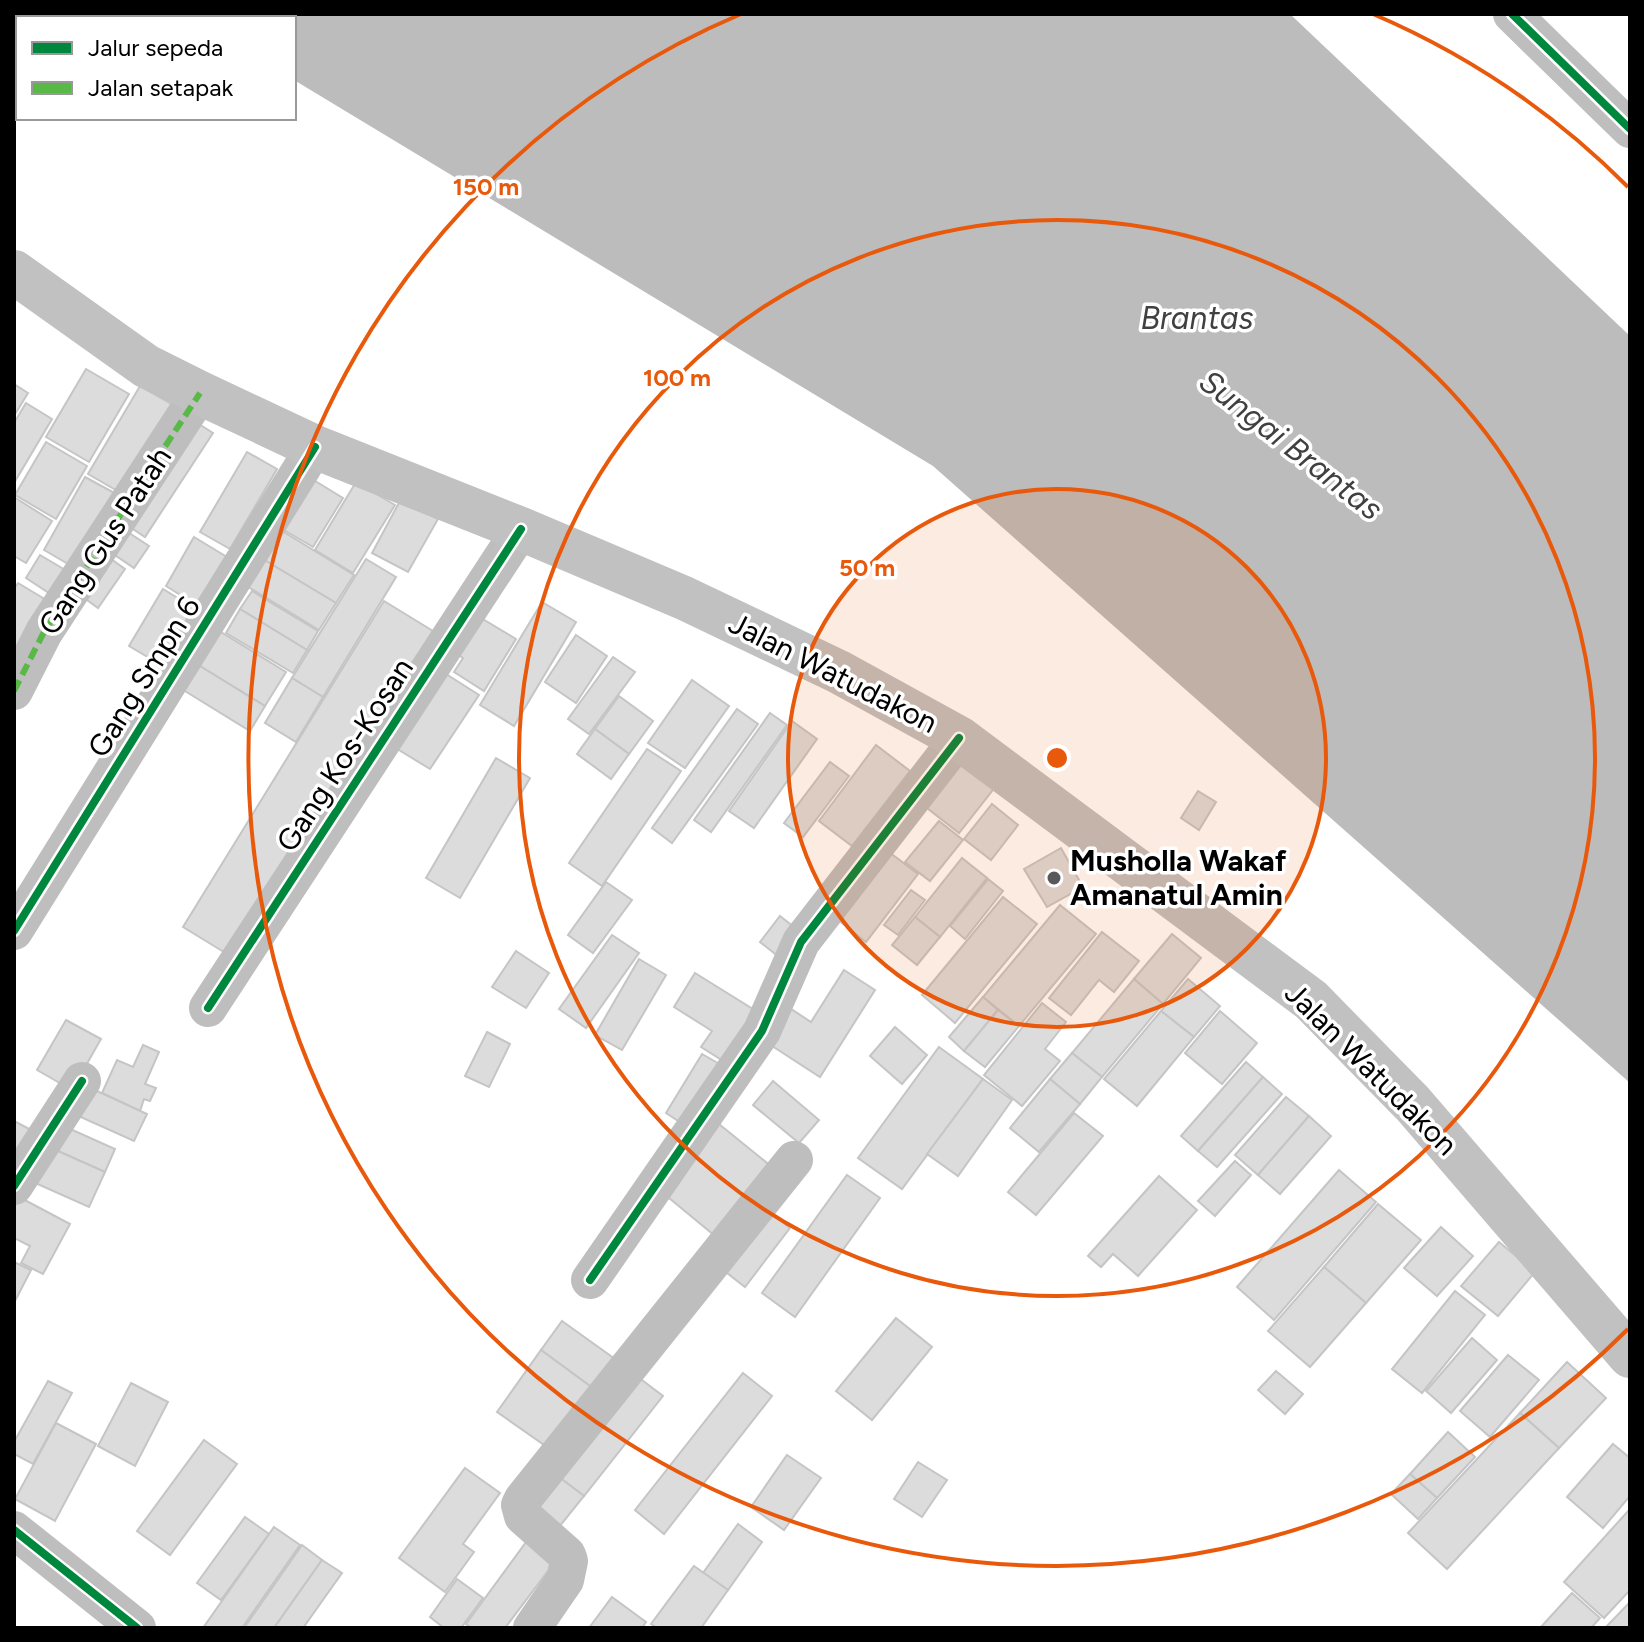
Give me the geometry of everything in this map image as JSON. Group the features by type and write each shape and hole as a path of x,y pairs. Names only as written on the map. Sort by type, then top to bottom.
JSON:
{"main road":[{"name":"Jalan Watudakon","path":"14,272 146,366 200,393 315,447 521,529 767,636 914,711 959,738 1311,1000 1413,1104 1630,1356"}],"street":[{"path":"1512,14 1630,129"},
{"name":"Gang Gus Patah","path":"14,691 44,632 200,393"},
{"name":"Gang Smpn 6","path":"14,931 315,447"},
{"name":"Gang Kos-Kosan","path":"208,1008 521,529"},
{"path":"590,1280 762,1031 801,942 959,738"},
{"path":"14,1186 82,1081"},
{"path":"532,1628 565,1580 569,1561 567,1555 523,1516 520,1505 523,1499 794,1160"},
{"path":"14,1530 137,1628"}],"water":[{"name":"Brantas","path":"184,14 1290,14 1630,336 1630,1083 933,466 296,81 296,16"}],"building":[{"path":"86,369 129,394 89,462 46,437"},
{"path":"14,384 28,393 14,416"},
{"path":"140,386 178,408 126,496 88,474"},
{"path":"26,403 52,419 14,483 14,423"},
{"path":"188,417 213,433 145,537 121,521"},
{"path":"46,442 87,466 56,519 15,495"},
{"path":"247,452 277,469 230,549 200,532"},
{"path":"307,476 343,498 313,547 277,526"},
{"path":"85,477 118,495 75,568 44,550"},
{"path":"356,482 395,505 353,573 315,550"},
{"path":"14,497 52,521 26,563 14,556"},
{"path":"401,499 438,519 408,572 372,553"},
{"path":"117,525 149,546 134,568 103,547"},
{"path":"274,526 354,575 336,603 256,555"},
{"path":"194,537 227,557 198,606 166,586"},
{"path":"100,551 125,569 98,608 87,600 99,582 85,572"},
{"path":"40,555 67,571 52,595 26,578"},
{"path":"256,555 336,603 319,630 240,582"},
{"path":"366,559 396,577 323,697 292,678"},
{"path":"18,583 53,604 14,672 14,589"},
{"path":"163,589 196,609 161,665 129,646"},
{"path":"252,591 318,631 307,650 240,609"},
{"path":"384,601 433,631 232,957 183,927"},
{"path":"542,602 576,622 514,726 480,705"},
{"path":"240,609 307,650 293,673 226,633"},
{"path":"476,615 516,639 484,691 454,672 463,658 453,651"},
{"path":"216,629 286,672 265,706 195,663"},
{"path":"576,635 607,656 576,703 545,682"},
{"path":"613,657 635,672 589,734 568,719"},
{"path":"195,663 265,706 250,731 180,688"},
{"path":"443,672 479,695 430,769 394,747"},
{"path":"292,678 323,697 296,742 265,723"},
{"path":"692,680 729,706 685,768 648,743"},
{"path":"619,696 653,721 629,754 595,729"},
{"path":"737,709 758,724 672,843 652,828"},
{"path":"770,713 787,725 711,832 694,820"},
{"path":"792,721 817,739 754,828 729,811"},
{"path":"595,729 629,754 611,779 577,754"},
{"path":"876,745 910,771 852,846 819,821"},
{"path":"647,749 681,771 602,886 569,863"},
{"path":"496,758 530,778 460,898 426,878"},
{"path":"964,761 996,786 959,833 927,808"},
{"path":"830,762 849,776 803,837 784,823"},
{"path":"1198,791 1216,802 1199,830 1181,818"},
{"path":"992,804 1018,825 991,860 964,839"},
{"path":"939,821 963,840 930,881 905,862"},
{"name":"Musholla Wakaf Amanatul Amin","path":"1061,848 1083,887 1047,907 1024,869"},
{"path":"889,852 918,874 866,942 837,919"},
{"path":"962,858 987,878 940,937 915,917"},
{"path":"988,879 1003,891 965,939 950,926"},
{"path":"606,882 632,900 593,953 568,935"},
{"path":"911,890 925,900 898,935 884,925"},
{"path":"1003,897 1037,924 955,1023 922,995"},
{"path":"1060,905 1096,934 1019,1026 983,997"},
{"path":"780,916 799,931 779,957 760,942"},
{"path":"915,917 940,937 917,965 892,945"},
{"path":"1102,932 1139,961 1114,992 1099,980 1071,1015 1049,998"},
{"path":"1172,934 1201,958 1163,1004 1134,979"},
{"path":"612,935 639,953 586,1028 559,1009"},
{"path":"516,951 549,973 526,1008 492,987"},
{"path":"639,959 666,975 622,1050 595,1035"},
{"path":"844,970 875,990 820,1077 769,1044 791,1009 811,1022"},
{"path":"695,973 764,1016 733,1067 701,1047 712,1031 674,1007"},
{"path":"1134,979 1163,1004 1102,1077 1072,1053"},
{"path":"1188,979 1220,1006 1194,1037 1161,1011"},
{"path":"983,997 998,1010 964,1051 949,1037"},
{"path":"1042,1003 1066,1022 1045,1049 1060,1061 1022,1106 984,1075"},
{"path":"998,1010 1019,1026 985,1067 964,1051"},
{"path":"1161,1011 1194,1037 1137,1106 1104,1079"},
{"path":"1220,1011 1257,1043 1222,1084 1185,1053"},
{"path":"66,1020 101,1039 72,1090 37,1070"},
{"path":"895,1027 927,1055 902,1084 870,1056"},
{"path":"487,1032 510,1044 489,1087 465,1076"},
{"path":"143,1045 159,1052 145,1084 156,1088 150,1101 144,1099 140,1111 102,1093 117,1060 133,1067"},
{"path":"939,1047 983,1079 902,1189 858,1158"},
{"path":"1072,1053 1102,1077 1080,1104 1050,1079"},
{"path":"702,1054 730,1070 692,1130 666,1113"},
{"path":"1246,1062 1263,1077 1198,1151 1181,1136"},
{"path":"1263,1077 1282,1094 1217,1167 1198,1151"},
{"path":"983,1079 1012,1100 958,1176 927,1154"},
{"path":"1050,1079 1080,1104 1039,1152 1010,1128"},
{"path":"773,1081 819,1120 799,1143 753,1105"},
{"path":"86,1086 147,1114 134,1141 74,1114"},
{"path":"1286,1097 1309,1116 1258,1175 1235,1155"},
{"path":"1074,1113 1103,1136 1036,1215 1008,1192"},
{"path":"1309,1116 1331,1136 1280,1194 1258,1175"},
{"path":"714,1120 777,1171 720,1240 657,1188"},
{"path":"14,1121 35,1132 14,1170"},
{"path":"59,1124 115,1149 105,1172 49,1147"},
{"path":"49,1147 105,1172 89,1207 33,1182"},
{"path":"1235,1161 1251,1175 1215,1216 1198,1201"},
{"path":"1339,1170 1376,1202 1274,1320 1237,1287"},
{"path":"847,1175 880,1198 795,1317 762,1293"},
{"path":"1159,1176 1197,1210 1138,1276 1113,1254 1101,1267 1088,1256"},
{"path":"19,1197 70,1224 43,1274 21,1263 30,1246 14,1238 14,1207"},
{"path":"1378,1204 1421,1240 1366,1303 1324,1267"},
{"path":"763,1208 790,1228 745,1287 718,1266"},
{"path":"1441,1227 1473,1256 1437,1296 1404,1268"},
{"path":"1499,1242 1535,1272 1498,1316 1461,1286"},
{"path":"14,1262 31,1270 14,1303"},
{"path":"1324,1267 1366,1303 1310,1367 1268,1331"},
{"path":"1455,1291 1485,1315 1422,1393 1392,1369"},
{"path":"896,1318 932,1347 872,1420 836,1391"},
{"path":"562,1321 615,1359 594,1389 541,1350"},
{"path":"1472,1338 1497,1360 1451,1413 1426,1391"},
{"path":"541,1350 594,1389 550,1449 497,1412"},
{"path":"1508,1355 1539,1380 1490,1437 1460,1411"},
{"path":"1567,1362 1606,1398 1559,1448 1520,1413"},
{"path":"630,1371 663,1396 584,1496 551,1471"},
{"path":"1276,1371 1303,1394 1285,1414 1258,1390"},
{"path":"743,1373 772,1396 664,1534 635,1510"},
{"path":"48,1381 72,1393 33,1464 14,1454 14,1442"},
{"path":"131,1383 168,1402 135,1466 98,1446"},
{"path":"1520,1413 1559,1448 1447,1569 1408,1533"},
{"path":"56,1423 96,1444 55,1521 15,1499"},
{"path":"1448,1432 1475,1457 1437,1498 1410,1474"},
{"path":"204,1440 237,1464 170,1555 137,1531"},
{"path":"1613,1444 1630,1458 1630,1496 1603,1528 1567,1497"},
{"path":"787,1455 821,1478 784,1530 751,1507"},
{"path":"918,1462 947,1480 922,1517 894,1499"},
{"path":"465,1468 500,1493 463,1544 474,1552 445,1592 399,1558"},
{"path":"551,1471 584,1496 555,1532 523,1506"},
{"path":"1410,1474 1437,1498 1418,1519 1391,1494"},
{"path":"1629,1510 1630,1590 1604,1618 1564,1582"},
{"path":"245,1517 269,1534 221,1600 197,1583"},
{"path":"738,1524 762,1542 728,1590 703,1573"},
{"path":"274,1527 300,1545 242,1628 203,1628"},
{"path":"532,1534 560,1555 505,1628 471,1628 466,1624"},
{"path":"302,1545 322,1560 274,1628 244,1628"},
{"path":"322,1560 342,1573 303,1628 274,1628"},
{"path":"694,1566 728,1590 701,1628 657,1628 651,1624"},
{"path":"457,1579 483,1598 461,1628 444,1628 430,1617"},
{"path":"1572,1593 1600,1618 1591,1628 1540,1628"},
{"path":"612,1597 646,1622 642,1628 589,1628"},
{"path":"1630,1602 1630,1628 1605,1628"}],"marked path":[{"path":"14,691 44,632 200,393"}],"cycle path":[{"path":"1512,14 1630,129"},
{"path":"14,931 315,447"},
{"path":"208,1008 521,529"},
{"path":"590,1280 762,1031 801,942 959,738"},
{"path":"14,1186 82,1081"},
{"path":"14,1530 137,1628"}],"place":[{"name":"Musholla Wakaf Amanatul Amin","path":"1054,878"}],"water label":[{"name":"Sungai Brantas","path":"1291,445"}]}
